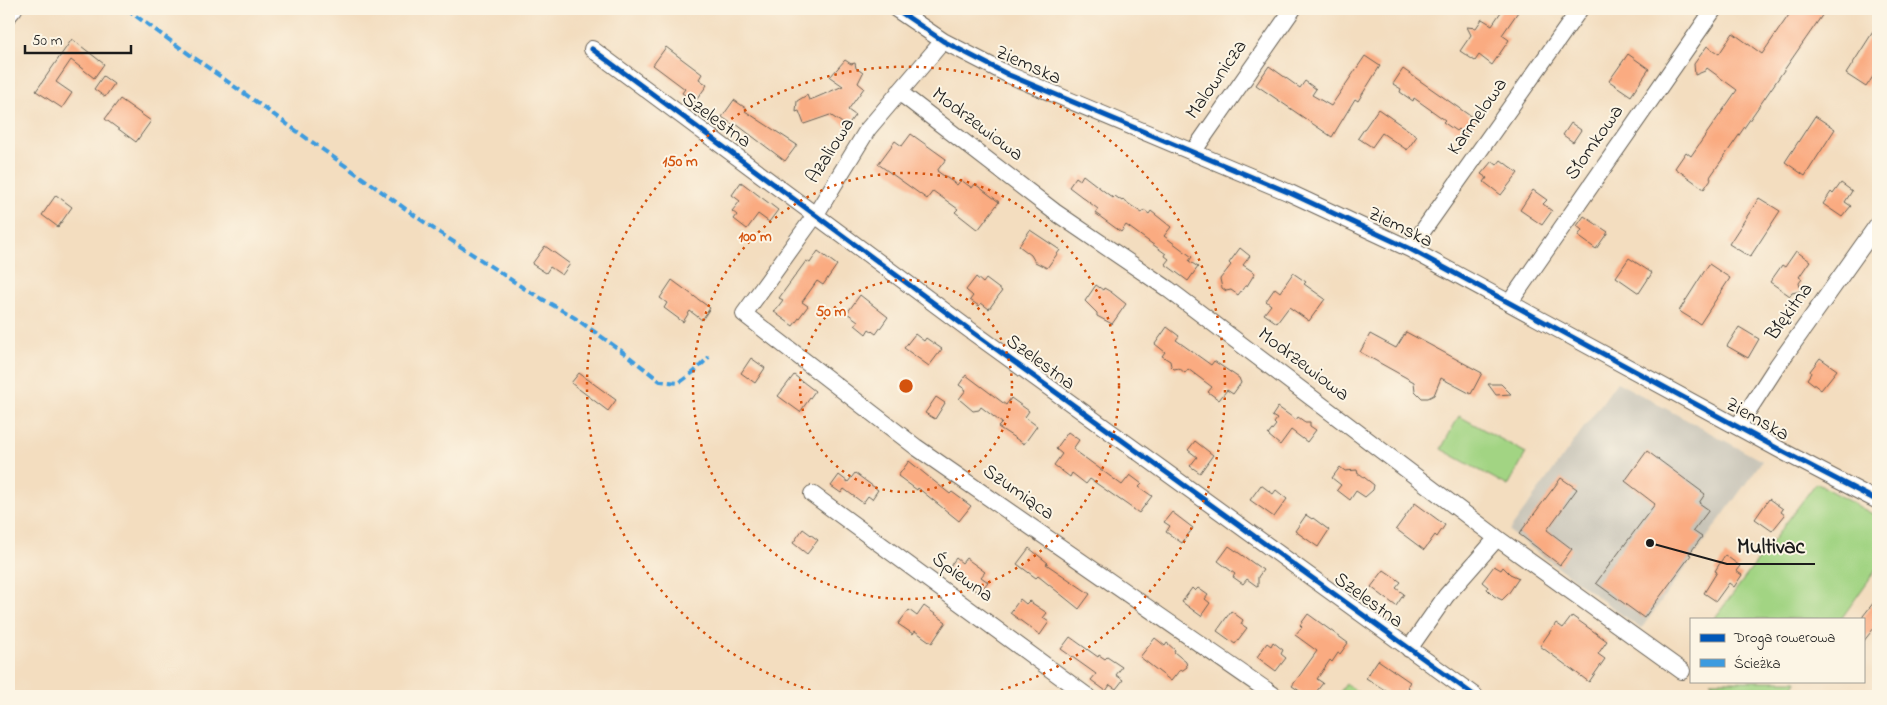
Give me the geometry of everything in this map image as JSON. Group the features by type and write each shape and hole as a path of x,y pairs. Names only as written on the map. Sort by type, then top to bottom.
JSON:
{"street":[{"path":"9,15 14,9"},
{"name":"Ziemska","path":"896,9 943,41 1009,75 1290,193 1410,249 1878,501"},
{"name":"Malownicza","path":"1192,152 1293,9"},
{"name":"Karmelowa","path":"1410,249 1580,9"},
{"name":"Słomkowa","path":"1510,302 1714,9"},
{"name":"Azaliowa","path":"744,314 816,214 868,130 943,41"},
{"name":"Szelestna","path":"592,49 816,214 974,334 1475,696"},
{"name":"Modrzewiowa","path":"899,92 1055,212 1168,289 1497,538 1682,671"},
{"name":"Błękitna","path":"1738,426 1777,366 1878,224"},
{"name":"Szumiąca","path":"744,314 916,448 1276,696"},
{"name":"Śpiewna","path":"812,494 1087,696"},
{"path":"1409,649 1446,596 1497,538"}],"shaded area":[{"path":"1617,382 1762,461 1641,629 1509,531"}],"green space":[{"path":"1459,416 1526,453 1508,486 1441,449"},
{"path":"1816,483 1878,517 1878,567 1842,618 1715,618"},
{"path":"1711,682 1796,682 1786,696 1731,696"},
{"path":"1346,684 1364,696 1337,696"}],"building":[{"path":"1503,9 1520,9 1502,35 1509,40 1492,65 1479,55 1475,61 1460,51 1471,35 1467,27 1476,28 1482,19 1492,25"},
{"path":"1793,9 1816,9 1823,14 1710,177 1711,179 1704,189 1675,168 1686,152 1691,156 1737,90 1707,68 1705,71 1695,75 1694,64 1707,46 1719,54 1733,33 1762,54"},
{"path":"1878,24 1878,69 1866,87 1846,74"},
{"path":"72,39 104,64 94,78 71,60 56,82 72,93 62,108 36,91"},
{"path":"666,47 702,74 699,79 707,85 695,102 682,93 685,89 653,65"},
{"path":"1628,54 1649,69 1631,96 1609,81"},
{"path":"1365,56 1380,66 1358,101 1355,99 1332,137 1256,85 1269,66 1300,88 1305,81 1316,89 1312,95 1331,106"},
{"path":"845,60 851,64 855,63 856,68 863,73 858,83 864,88 848,110 855,115 847,126 830,115 804,124 799,111 796,112 797,101 807,95 809,100 843,86 830,77"},
{"path":"1403,69 1476,120 1466,134 1458,129 1456,131 1443,122 1445,120 1414,98 1413,101 1400,92 1401,89 1393,84"},
{"path":"103,76 114,84 105,97 94,89"},
{"path":"120,99 151,121 136,142 105,119"},
{"path":"734,100 747,109 745,111 797,145 785,161 736,124 735,126 722,117"},
{"path":"1378,109 1417,136 1407,150 1382,133 1372,147 1358,138"},
{"path":"1815,116 1835,129 1805,176 1785,162"},
{"path":"1571,123 1581,130 1573,142 1563,135"},
{"path":"911,134 946,159 937,171 957,185 961,180 972,188 975,184 999,202 978,230 955,212 958,209 933,191 927,199 878,164 895,141 902,146"},
{"path":"1501,160 1518,173 1501,195 1484,182 1487,178 1481,174 1492,161 1497,165"},
{"path":"1083,175 1113,198 1115,196 1123,200 1142,213 1144,210 1149,214 1151,211 1171,227 1164,236 1192,257 1189,261 1198,267 1188,281 1165,264 1169,259 1165,256 1166,254 1126,225 1121,232 1095,213 1098,209 1069,187 1076,177 1080,180"},
{"path":"741,182 778,210 769,222 758,214 747,229 734,219 737,215 732,211 740,201 732,195"},
{"path":"1841,183 1852,191 1845,202 1851,206 1842,217 1823,204 1831,192 1833,194"},
{"path":"1533,190 1547,200 1543,204 1552,211 1542,225 1520,210"},
{"path":"56,195 72,207 58,227 42,215"},
{"path":"1759,198 1780,211 1750,257 1729,244"},
{"path":"1584,216 1608,232 1596,249 1578,236 1582,230 1577,226"},
{"path":"1030,230 1060,250 1047,268 1035,262 1031,255 1019,246"},
{"path":"545,246 570,264 562,275 550,267 546,273 532,264"},
{"path":"1240,248 1250,256 1243,265 1255,273 1247,286 1238,295 1231,290 1226,291 1222,288 1220,279 1231,265 1229,263"},
{"path":"818,251 837,265 823,285 817,281 802,302 808,306 793,326 774,312 783,300 779,298 806,261 810,263"},
{"path":"1796,251 1810,261 1799,277 1802,279 1799,283 1801,291 1792,293 1790,296 1770,282 1782,265 1785,267"},
{"path":"1629,258 1652,273 1639,293 1616,277"},
{"path":"1709,264 1730,278 1700,324 1679,311"},
{"path":"1293,273 1306,282 1304,284 1325,299 1309,321 1289,307 1277,323 1264,314 1271,305 1266,301 1275,288 1280,292"},
{"path":"976,277 983,283 986,279 1002,291 989,309 981,303 979,306 970,300 973,296 966,290"},
{"path":"672,280 710,308 702,320 690,311 683,322 664,308 667,303 660,298"},
{"path":"1096,285 1103,290 1104,288 1111,292 1126,304 1112,324 1097,316 1097,313 1085,301"},
{"path":"860,295 888,317 876,334 869,329 866,334 855,325 858,321 847,313"},
{"path":"1167,327 1179,336 1176,340 1211,365 1214,361 1239,378 1241,383 1233,394 1227,390 1219,400 1208,392 1212,387 1188,369 1185,373 1179,368 1174,369 1171,366 1170,361 1162,356 1165,352 1155,344"},
{"path":"1739,327 1759,339 1748,358 1727,346"},
{"path":"1406,332 1482,373 1471,394 1441,378 1434,395 1422,398 1415,391 1414,382 1360,352 1370,334 1396,348"},
{"path":"915,334 924,341 926,338 942,349 929,366 904,348"},
{"path":"751,358 765,368 755,383 741,373"},
{"path":"1820,358 1837,370 1821,390 1807,379 1811,373 1810,371"},
{"path":"579,373 616,400 608,411 571,383"},
{"path":"794,375 815,391 800,412 778,396"},
{"path":"966,375 1006,405 1011,398 1029,411 1025,417 1037,426 1024,444 998,427 1002,423 981,407 979,410 973,411 959,399 966,390 959,385"},
{"path":"1488,384 1501,384 1511,394 1496,395"},
{"path":"936,397 945,403 935,419 925,413"},
{"path":"1278,407 1296,420 1298,417 1305,422 1310,422 1310,426 1316,430 1307,442 1291,430 1280,445 1268,435 1276,425 1274,423 1277,419 1272,416"},
{"path":"1068,432 1079,440 1073,449 1122,485 1130,475 1142,484 1139,487 1152,496 1139,513 1090,479 1086,484 1072,473 1070,477 1054,465 1062,454 1056,449"},
{"path":"1195,441 1213,455 1200,473 1190,466 1197,457 1188,450"},
{"path":"1647,451 1705,494 1699,503 1709,510 1693,531 1702,537 1689,554 1691,555 1644,618 1596,583 1655,504 1625,481"},
{"path":"909,461 950,494 952,492 971,506 959,521 918,488 917,490 898,476"},
{"path":"1340,467 1345,471 1357,470 1358,474 1374,485 1373,490 1365,497 1356,491 1350,500 1337,490 1341,485 1332,478"},
{"path":"855,473 878,490 872,499 868,496 863,503 844,489 841,493 831,486 839,475 848,482"},
{"path":"1561,478 1577,489 1547,530 1572,549 1560,565 1519,534"},
{"path":"1261,485 1273,494 1276,490 1287,499 1274,517 1250,500"},
{"path":"1769,499 1783,509 1781,512 1785,515 1772,531 1755,519"},
{"path":"1415,503 1445,525 1437,537 1435,535 1424,550 1396,529"},
{"path":"1172,512 1193,528 1182,543 1166,532 1170,526 1164,522"},
{"path":"1306,515 1329,530 1318,547 1295,531"},
{"path":"803,529 818,540 807,554 793,543"},
{"path":"1229,546 1263,570 1258,577 1258,587 1247,579 1243,584 1233,577 1235,574 1218,561"},
{"path":"1029,548 1048,563 1046,564 1090,594 1079,609 1038,576 1036,578 1017,564"},
{"path":"1725,555 1740,566 1736,571 1742,575 1734,587 1729,583 1716,601 1704,593"},
{"path":"956,558 962,563 966,558 985,572 981,577 988,582 979,593 947,570"},
{"path":"1494,566 1501,570 1503,567 1510,574 1519,578 1502,600 1494,596 1482,582"},
{"path":"1384,570 1401,582 1396,588 1404,594 1396,606 1371,587"},
{"path":"1192,588 1195,591 1198,588 1208,595 1205,599 1210,603 1201,616 1182,602"},
{"path":"1878,597 1878,623 1864,641 1864,618 1863,616"},
{"path":"1020,599 1026,604 1029,601 1047,613 1043,618 1049,622 1040,635 1010,613"},
{"path":"924,606 946,622 932,643 915,631 913,634 898,624 909,610 917,616"},
{"path":"1231,611 1243,620 1241,624 1247,628 1235,644 1217,631"},
{"path":"1308,614 1348,643 1332,662 1330,660 1317,679 1323,683 1313,696 1307,696 1292,686 1317,651 1295,635 1302,627 1300,625"},
{"path":"1572,616 1607,641 1598,654 1605,659 1589,682 1540,646 1556,623 1563,628"},
{"path":"1070,637 1098,657 1099,655 1105,659 1107,657 1122,667 1116,675 1123,680 1116,689 1110,685 1106,691 1091,680 1096,674 1061,649"},
{"path":"1155,638 1165,646 1167,643 1186,662 1187,667 1179,671 1171,681 1140,657"},
{"path":"1273,642 1283,650 1281,654 1286,658 1276,671 1257,657 1267,643 1271,646"},
{"path":"1378,660 1410,682 1408,685 1409,689 1404,690 1399,696 1394,696 1366,678"}],"marked path":[{"path":"126,9 431,227 525,289 575,318 660,381 679,383 709,357"}],"cycle path":[{"path":"896,9 943,41 1009,75 1290,193 1410,249 1878,501"},
{"path":"592,49 974,333 1475,696"}],"place":[{"name":"Multivac","path":"1650,543"}]}
